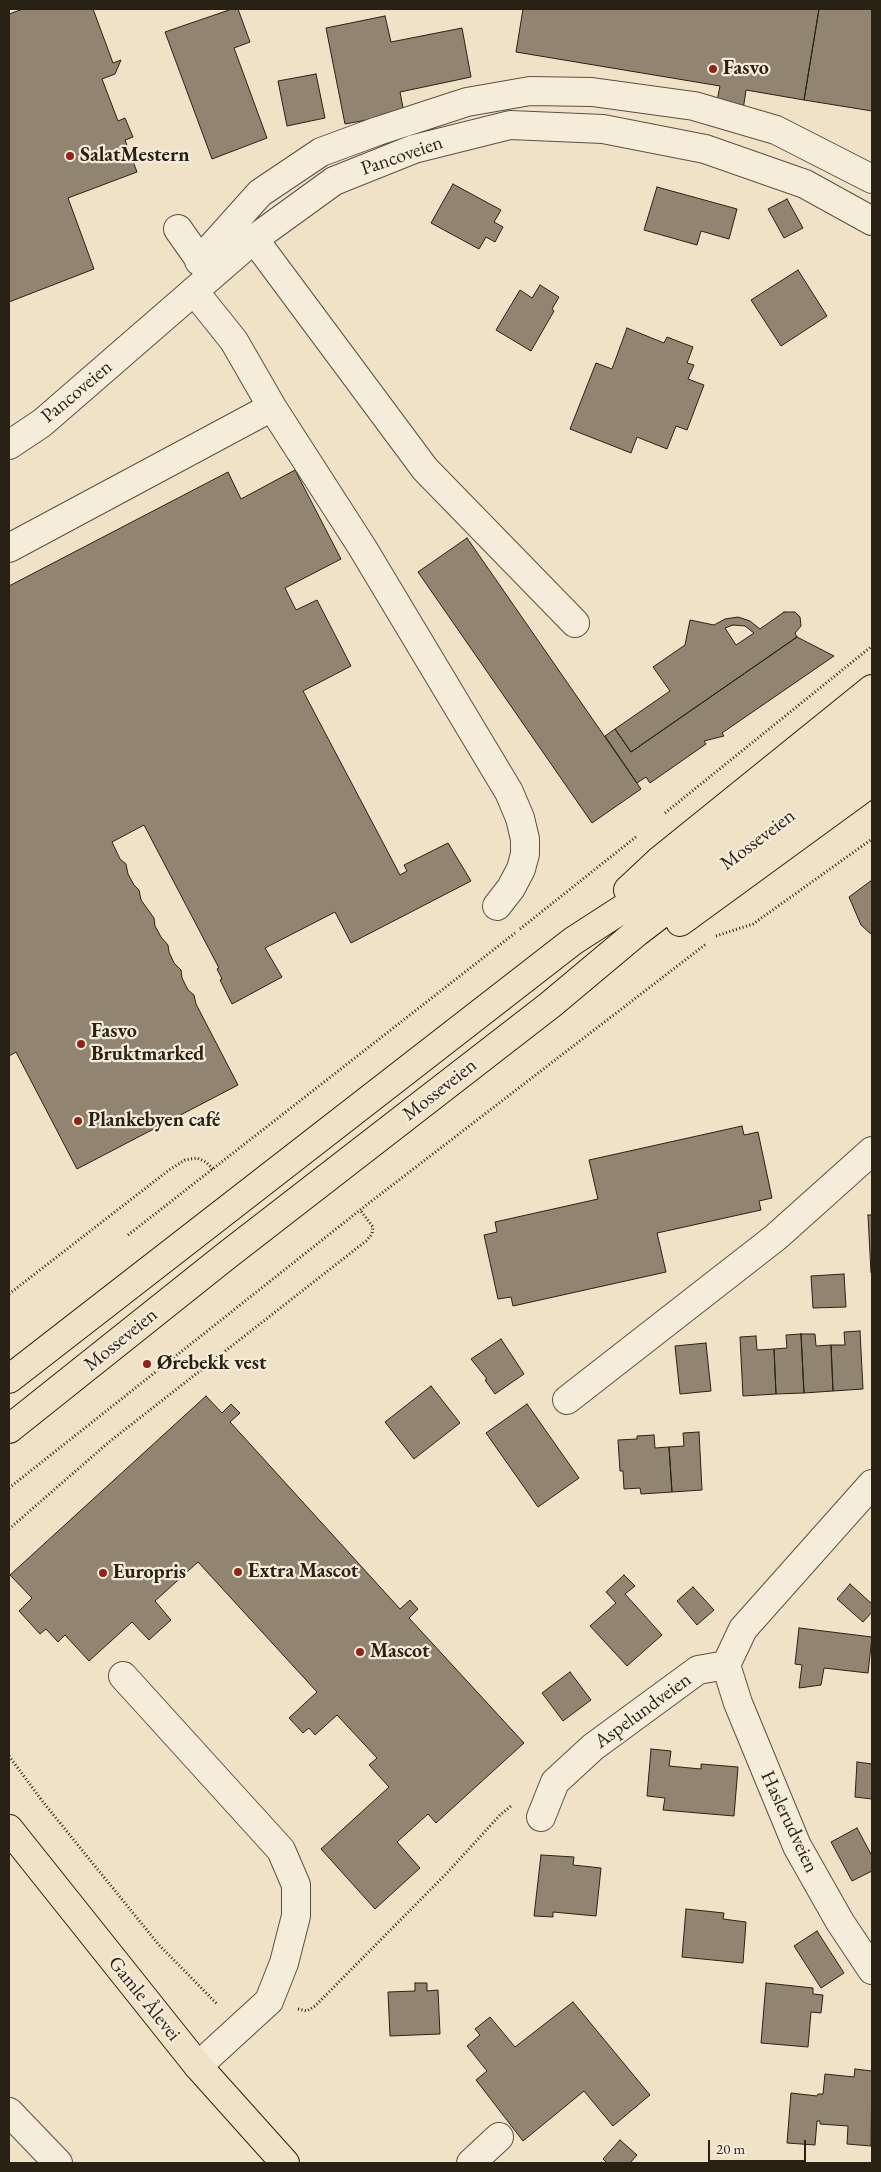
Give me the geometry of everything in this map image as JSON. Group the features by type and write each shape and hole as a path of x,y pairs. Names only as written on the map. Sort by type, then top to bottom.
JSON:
{"main road":[{"path":"573,941 659,861 872,690"},
{"name":"Mosseveien","path":"9,1379 573,941 672,877 872,722"},
{"name":"Mosseveien","path":"9,1429 226,1256 550,1005 636,933 872,752"},
{"path":"550,1005 648,946 872,782"},
{"name":"Gamle Ålevei","path":"9,1829 198,2066 285,2163"}],"street":[{"path":"202,276 260,193 322,152 378,131 467,102 530,91 592,92 694,106 776,130 872,179"},
{"name":"Pancoveien","path":"9,445 42,423 202,276 334,181 414,149 510,124 603,129 705,149 806,184 872,221"},
{"path":"178,229 234,341 272,406 362,547 509,792 520,818 525,839 524,854 522,869 511,888 496,906"},
{"path":"254,239 425,469 575,623"},
{"path":"9,548 272,406"},
{"path":"567,1400 776,1237 872,1151"},
{"path":"726,1665 743,1629 872,1484"},
{"name":"Aspelundveien","path":"541,1817 555,1782 593,1747 698,1670 726,1665"},
{"name":"Haslerudveien","path":"726,1665 738,1703 797,1846 840,1922 872,1970"},
{"path":"123,1676 281,1850 296,1885 296,1916 284,1963 269,2001 198,2066"},
{"path":"9,2112 58,2163"},
{"path":"471,2163 499,2137"}],"path":[{"path":"659,818 872,646"},
{"path":"128,1235 644,831"},
{"path":"9,1488 360,1210 716,936 754,924 872,839"},
{"path":"9,1294 169,1170 185,1160 197,1158 206,1162 213,1169"},
{"path":"9,1529 109,1442 366,1241 372,1234 373,1228 360,1210"},
{"path":"9,1756 43,1802 159,1945 238,2028"},
{"path":"269,2001 289,2008 307,2011 315,2006 446,1874 500,1815 514,1805"}],"building":[{"name":"SalatMestern","path":"23,9 93,9 113,63 121,60 115,74 102,79 118,121 125,118 133,137 125,140 137,172 68,198 94,269 9,302 9,14"},
{"path":"232,9 238,9 250,42 234,48 267,138 212,159 165,32"},
{"name":"Fasvo","path":"523,9 819,9 804,100 746,90 743,110 716,106 720,86 516,52"},
{"path":"819,9 872,9 872,111 804,100"},
{"path":"385,16 391,42 462,28 471,77 400,92 404,113 345,124 326,28"},
{"path":"316,74 325,118 287,126 278,81"},
{"path":"453,184 501,210 494,222 503,227 495,242 486,237 479,249 431,223"},
{"path":"657,187 737,209 729,239 701,231 697,245 644,230"},
{"path":"787,199 803,228 784,238 768,209"},
{"path":"798,270 827,316 781,346 751,300"},
{"path":"540,285 559,297 552,309 554,311 531,351 496,330 520,290 532,298"},
{"path":"627,328 664,343 667,337 693,347 687,363 694,365 688,379 704,385 687,430 676,426 667,449 637,437 631,453 570,429 596,363 612,369"},
{"path":"295,470 341,559 285,588 296,610 317,600 351,666 303,691 400,875 407,871 404,865 448,843 471,881 351,943 335,912 265,948 282,977 232,1004 220,980 222,979 217,969 219,968 144,825 112,842 120,859 126,864 128,874 134,885 139,890 141,900 154,918 155,926 168,945 174,963 181,970 182,978 188,990 194,995 196,1004 238,1085 77,1169 16,1052 9,1056 9,586 228,472 241,499"},
{"path":"467,538 641,789 592,823 418,572"},
{"path":"784,612 795,612 800,617 801,626 795,633 797,637 631,752 615,729 670,691 653,667 685,645 690,620 714,625 725,619 738,617 750,621 760,629","holes":["733,625 745,626 754,633 736,645 725,628"]},
{"path":"797,637 834,656 722,733 724,736 704,741 706,744 650,783 646,777 637,783 605,736 615,729 631,752"},
{"path":"872,880 872,935 861,925 849,897"},
{"path":"742,1126 744,1135 758,1132 772,1198 759,1201 761,1210 657,1233 666,1272 513,1306 511,1297 498,1299 484,1235 497,1232 495,1222 598,1199 589,1160"},
{"path":"868,1215 872,1215 872,1273 871,1273"},
{"path":"844,1274 846,1307 813,1308 811,1276"},
{"path":"860,1331 863,1389 833,1391 831,1345 845,1345 844,1332"},
{"path":"801,1334 815,1334 816,1346 831,1345 833,1391 804,1393"},
{"path":"801,1334 804,1393 776,1394 774,1349 787,1348 786,1335"},
{"path":"756,1336 757,1350 774,1349 776,1394 743,1396 740,1337"},
{"path":"501,1339 524,1374 495,1394 485,1380 487,1379 471,1359"},
{"path":"706,1343 711,1391 680,1394 675,1346"},
{"path":"431,1386 460,1423 414,1459 385,1422"},
{"name":"Mascot","path":"206,1396 222,1413 231,1404 240,1413 230,1422 400,1609 410,1600 418,1609 409,1618 524,1743 436,1823 428,1814 397,1842 420,1868 375,1909 321,1849 389,1787 369,1765 377,1758 337,1715 315,1735 309,1728 303,1733 289,1718 317,1692 198,1562 155,1601 171,1620 149,1640 132,1622 89,1661 65,1635 58,1642 46,1629 40,1634 19,1611 32,1598 10,1575"},
{"path":"527,1404 579,1478 538,1507 486,1433"},
{"path":"699,1432 702,1490 672,1492 669,1447 684,1446 683,1433"},
{"path":"654,1435 655,1448 669,1447 672,1492 641,1494 640,1488 624,1489 623,1471 620,1471 618,1440 637,1439 637,1436"},
{"path":"624,1575 635,1586 625,1594 662,1635 627,1666 590,1626 616,1603 606,1592"},
{"path":"850,1584 872,1604 872,1612 863,1622 837,1599"},
{"path":"693,1587 714,1610 697,1625 677,1601"},
{"path":"799,1628 872,1637 868,1673 824,1668 821,1685 799,1688 802,1665 795,1664"},
{"path":"570,1672 591,1700 563,1721 542,1693"},
{"path":"651,1749 671,1751 669,1766 701,1769 701,1764 738,1767 734,1816 663,1810 665,1798 647,1796"},
{"path":"857,1762 872,1764 872,1799 855,1797"},
{"path":"857,1828 872,1856 872,1871 852,1881 831,1842"},
{"path":"541,1855 574,1857 573,1865 601,1868 596,1916 553,1912 553,1917 534,1916"},
{"path":"686,1909 724,1913 723,1919 746,1922 743,1963 682,1957"},
{"path":"817,1931 844,1973 821,1988 794,1946"},
{"path":"415,1983 427,1983 427,1991 438,1990 440,2034 390,2036 388,1992 415,1991"},
{"path":"766,1983 813,1988 813,1994 823,1995 821,2013 811,2012 808,2047 761,2043"},
{"path":"573,2002 650,2095 613,2126 584,2091 523,2141 476,2080 487,2071 467,2046 480,2035 475,2029 490,2017 515,2047"},
{"path":"855,2069 872,2071 871,2146 847,2144 848,2126 820,2124 820,2121 817,2121 815,2145 787,2143 791,2093 817,2096 818,2094 823,2094 825,2074 854,2077"},
{"path":"620,2140 637,2155 630,2163 607,2163 603,2159"}],"place":[{"name":"Fasvo","path":"713,69"},
{"name":"SalatMestern","path":"70,156"},
{"name":"Fasvo Bruktmarked","path":"81,1044"},
{"name":"Plankebyen café","path":"78,1121"},
{"name":"Ørebekk vest","path":"147,1364"},
{"name":"Extra Mascot","path":"238,1572"},
{"name":"Europris","path":"103,1573"},
{"name":"Mascot","path":"360,1652"}]}
